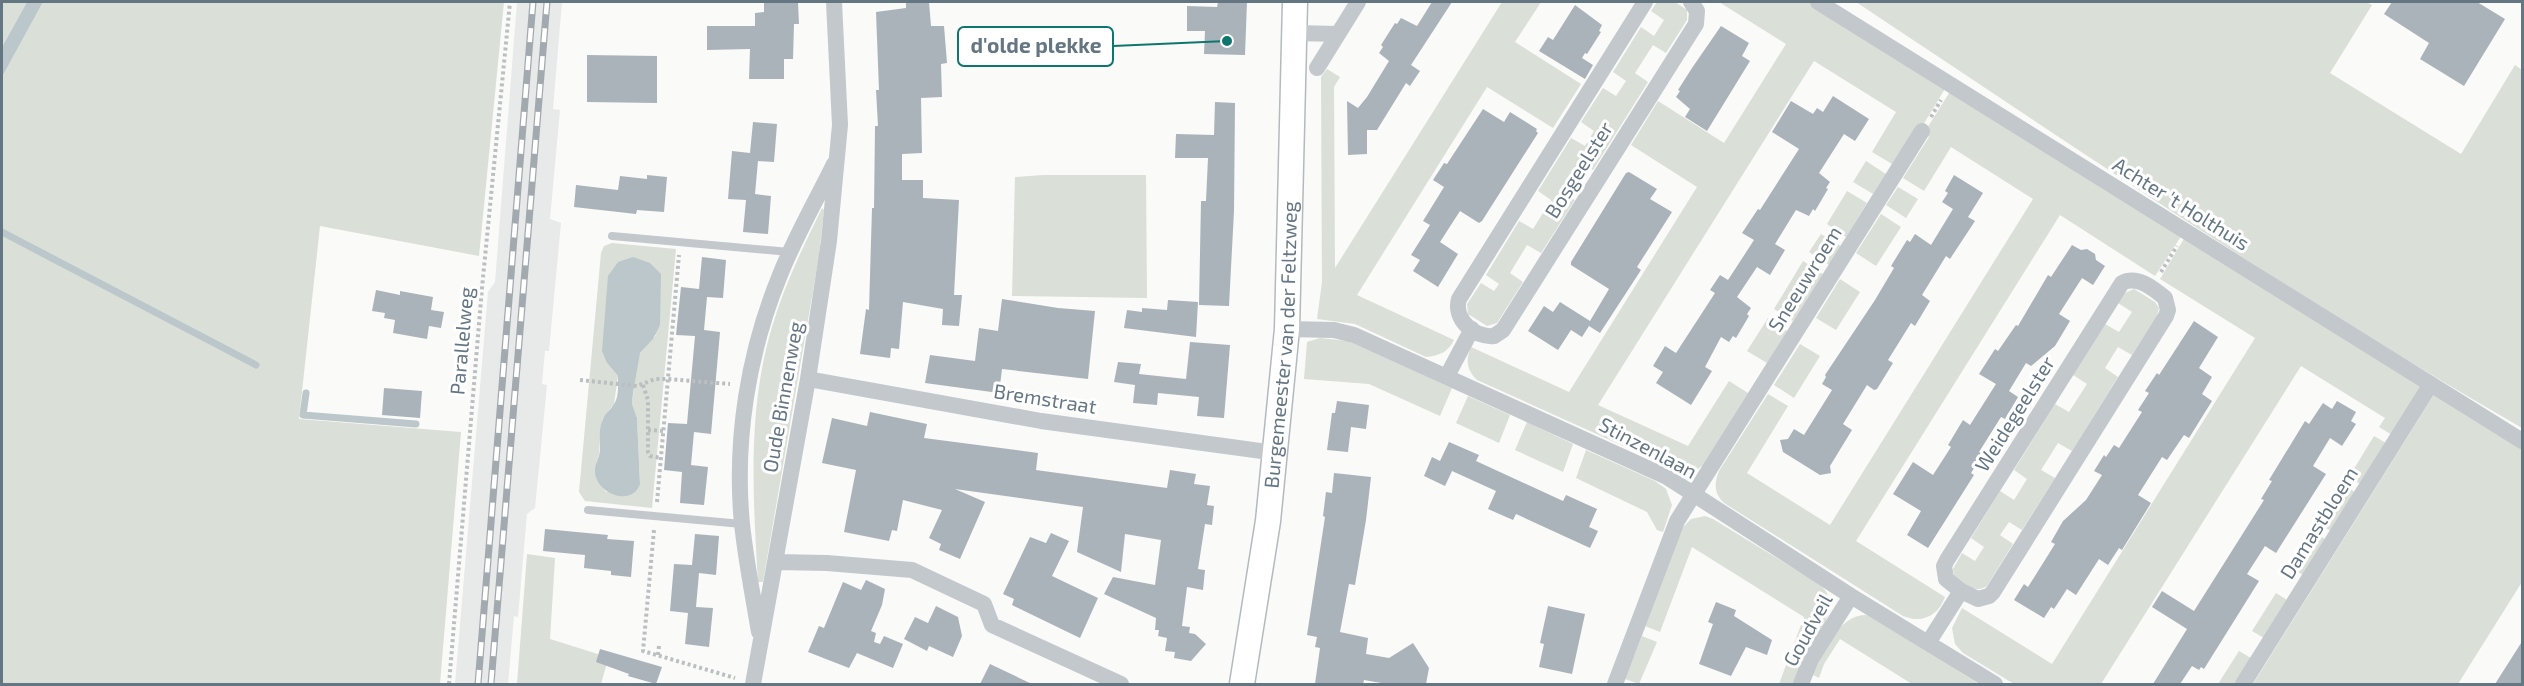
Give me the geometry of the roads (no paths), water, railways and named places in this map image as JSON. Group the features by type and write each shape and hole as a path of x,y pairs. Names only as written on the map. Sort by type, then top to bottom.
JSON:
{"street":[{"name":"Oude Binnenweg","path":"753,684 762,645 808,379 829,241 838,155 839,85 834,2"},
{"name":"Burgemeester van der Feltzweg","path":"1242,684 1258,591 1276,453 1287,328 1296,2"},
{"path":"1317,68 1358,2"},
{"name":"Bosgeelster","path":"1645,2 1459,299 1457,306 1459,318 1472,329 1488,337 1499,334 1503,330 1696,24 1697,11 1691,2"},
{"name":"Achter 't Holthuis","path":"1818,2 2523,441"},
{"path":"1295,33 1338,34"},
{"name":"Sneeuwroem","path":"1615,684 1672,531 1922,131"},
{"name":"Oude Binnenweg","path":"762,645 742,524 741,454 748,386 765,318 790,252 838,155"},
{"name":"Weidegeelster","path":"2135,279 2151,288 2165,298 2168,310 2166,316 1993,591 1989,596 1978,599 1962,591 1946,579 1944,566 1947,560 2122,283 2135,279"},
{"name":"Stinzenlaan","path":"1287,328 1346,332 1653,470 1995,684"},
{"path":"1447,376 1472,329"},
{"name":"Bremstraat","path":"808,379 1041,421 1276,453"},
{"name":"Damastbloem","path":"2243,684 2431,384"},
{"path":"776,562 827,563 912,570 984,604 992,625 1121,684"},
{"path":"1928,643 1962,591"},
{"name":"Goudveil","path":"1801,684 1811,659 1851,596"}],"lane":[{"path":"612,236 790,252"},
{"path":"588,510 742,524"}],"waterway":[{"path":"2,232 256,365"},
{"path":"306,393 303,415 416,424"}],"railway":[{"path":"478,684 533,2"},
{"path":"491,684 547,2"}],"place":[{"name":"d'olde plekke","path":"1227,41"}]}
